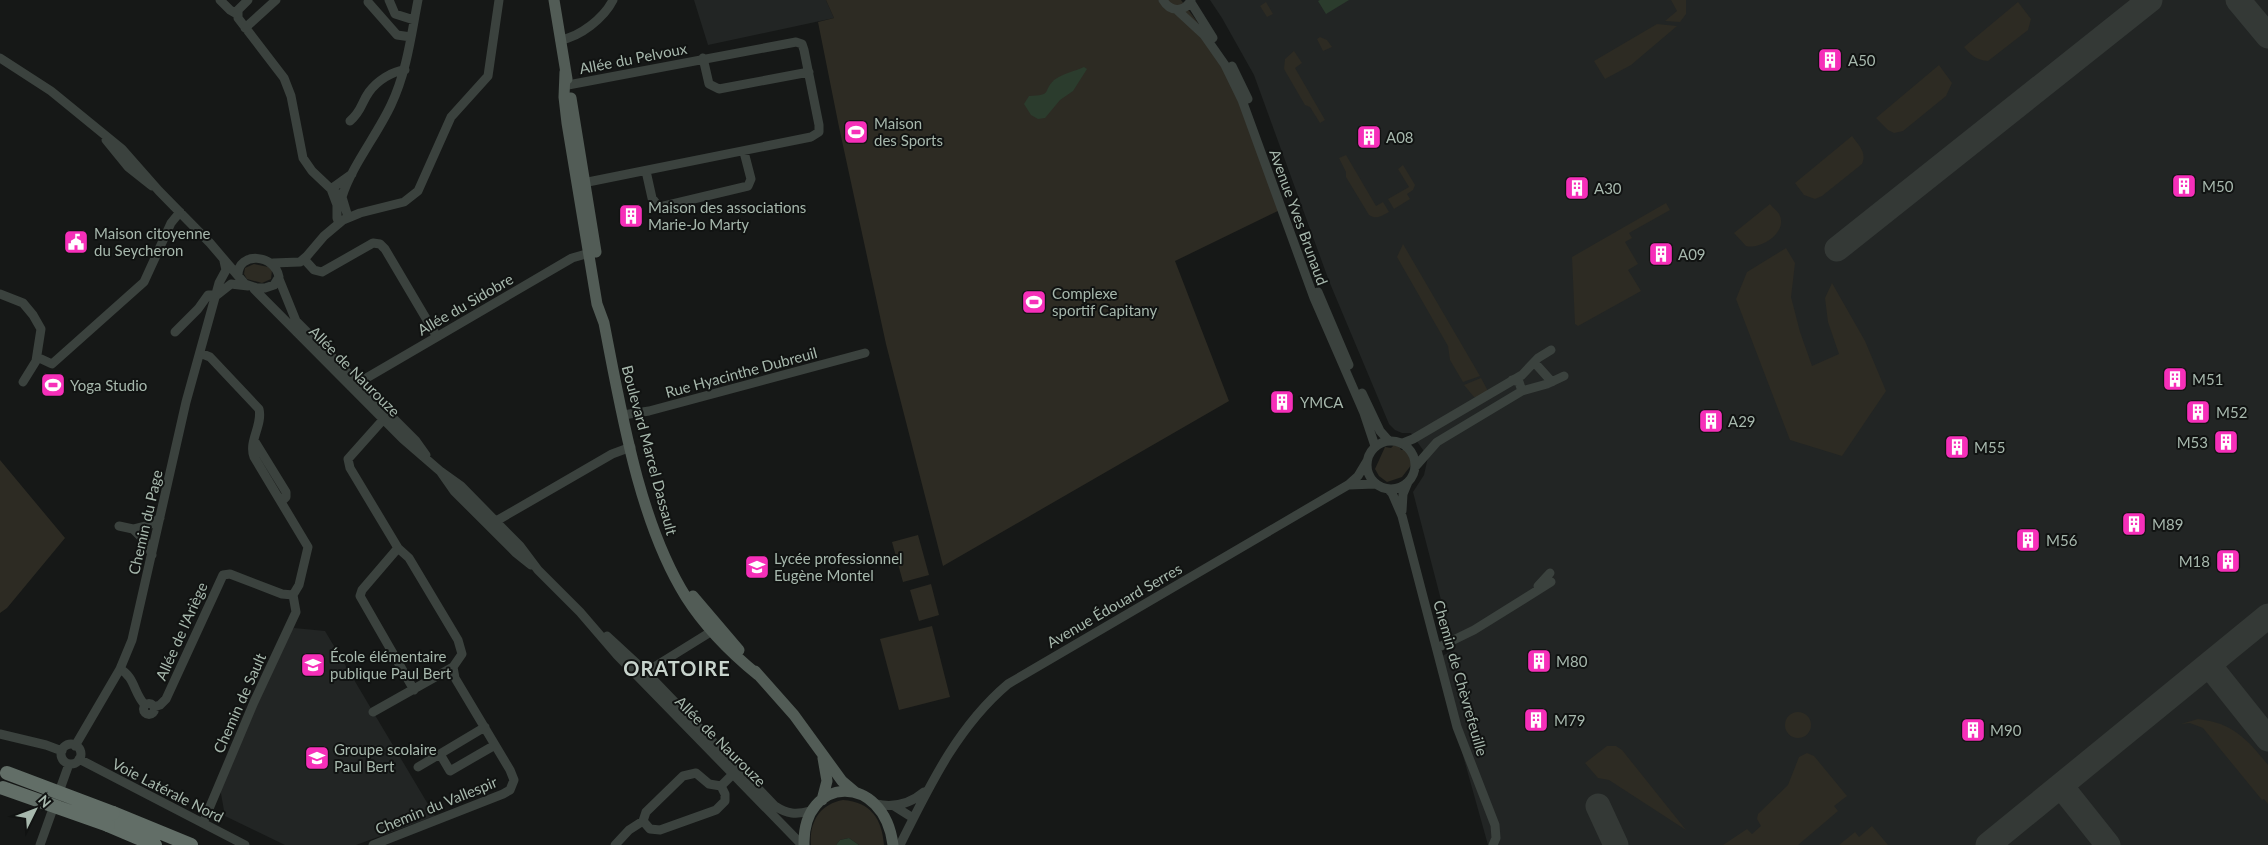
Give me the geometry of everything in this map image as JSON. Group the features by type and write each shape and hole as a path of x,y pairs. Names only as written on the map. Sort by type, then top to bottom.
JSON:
{"highway":[{"path":"3,772 110,819 155,845"},
{"path":"2,787 191,845"}],"main road":[{"name":"Boulevard Marcel Dassault","path":"554,0 568,85 580,181"},
{"name":"Boulevard Marcel Dassault","path":"565,72 564,98 604,311 604,323 631,447 657,542 678,581 736,657 758,675 794,715 842,781 855,792 863,794 876,804"},
{"name":"Boulevard Marcel Dassault","path":"822,754 827,781 822,800"},
{"path":"803,845 804,828 810,811 822,800 836,793 855,792"},
{"path":"876,804 886,818 893,845"}],"street":[{"path":"220,0 237,14"},
{"path":"245,28 276,0"},
{"path":"389,0 392,9 397,15 414,20"},
{"path":"342,197 352,174 391,106 405,70 418,0"},
{"path":"222,279 254,259 273,263 282,261 292,263 304,260 324,236 348,217 404,202 420,189 451,117 488,76 499,0"},
{"path":"560,40 570,38 589,26 613,0"},
{"name":"Avenue Yves Brunaud","path":"1163,0 1204,35 1225,65 1242,100 1314,298 1364,413 1375,446"},
{"path":"246,1 238,10 238,20 275,64 288,84 303,158 312,171 342,197 348,217"},
{"path":"1177,10 1184,8 1190,1"},
{"name":"Avenue Yves Brunaud","path":"1190,1 1201,21 1228,59 1246,94 1336,335 1380,431 1388,440"},
{"path":"368,2 396,35 411,37"},
{"name":"Allée du Pelvoux","path":"568,85 703,58 796,42 802,44 819,126 818,133 811,137 744,152"},
{"path":"0,58 50,91 102,134 117,155 137,175 159,191 210,243 224,261 238,268"},
{"name":"Allée du Pelvoux","path":"703,58 709,84 719,89 809,72"},
{"path":"350,121 359,114 370,91 388,76 405,70"},
{"path":"580,181 646,171 744,152 750,178 748,186 658,206 653,200 646,171"},
{"path":"331,188 352,174"},
{"path":"331,188 337,205 339,223"},
{"path":"37,357 52,364 144,282 171,223 180,212"},
{"path":"210,243 233,260 250,286"},
{"path":"304,260 314,270 322,272 373,243 380,244 385,249 437,337"},
{"name":"Allée du Sidobre","path":"355,385 572,258 592,252"},
{"name":"Chemin du Page","path":"75,746 120,669 134,634 184,410 226,270 224,261"},
{"path":"273,263 278,269 279,278 296,320 355,385"},
{"path":"175,332 198,309 208,295 217,295 231,284 266,288 274,285 292,263"},
{"name":"Allée de Naurouze","path":"250,286 269,302 386,416 416,441 428,459 440,471 461,486 492,524 520,546 538,570 580,612 646,672 803,845"},
{"path":"0,294 23,303 38,322 42,335 38,343 37,357 23,382"},
{"path":"1552,350 1534,362 1522,375 1413,439 1403,443 1388,440 1375,446 1367,461 1370,477 1375,484 1388,489 1396,489 1409,482 1415,467 1437,442 1527,390 1564,376"},
{"path":"200,353 209,356 258,406 260,414 254,440 285,490 286,497 281,502 308,547 299,585 293,595"},
{"name":"Rue Hyacinthe Dubreuil","path":"624,415 649,411 865,353"},
{"path":"1534,362 1552,382"},
{"path":"1522,375 1527,390"},
{"path":"1512,380 1519,382 1527,390"},
{"path":"373,712 454,667 461,657 461,646 409,558 398,548 348,462 349,456 386,416"},
{"path":"1403,443 1412,452 1415,467"},
{"path":"492,524 605,457 631,447"},
{"name":"Avenue Édouard Serres","path":"900,845 928,788 970,723 995,695 1018,677 1348,485 1358,476 1367,461"},
{"name":"Chemin de Chèvrefeuille","path":"1402,516 1403,494 1409,482"},
{"name":"Avenue Édouard Serres","path":"1348,485 1375,484"},
{"name":"Chemin de Chèvrefeuille","path":"1388,489 1392,493 1402,516 1457,727 1495,825 1496,838 1493,845"},
{"path":"119,526 133,529 149,525 160,518"},
{"path":"133,529 147,543 152,555"},
{"path":"398,548 362,590 360,600 414,690"},
{"name":"Allée de l'Ariège","path":"120,669 130,677 138,696 150,706 160,705 166,699 223,575 230,574 282,594 293,595"},
{"path":"1437,648 1474,630 1524,600 1552,580 1524,600"},
{"name":"Chemin de Sault","path":"203,823 254,702 296,612 293,595"},
{"name":"Allée de Naurouze","path":"580,612 635,674 736,771 783,811 795,814 810,811"},
{"path":"635,674 646,672 716,629"},
{"path":"440,754 450,771 495,745 455,678 454,667"},
{"path":"418,768 485,727"},
{"path":"0,734 46,745 62,751"},
{"name":"Chemin du Vallespir","path":"373,845 510,790 513,784 513,776 495,745"},
{"path":"66,746 75,746 80,753 79,759 75,763 69,764 61,758 62,751 66,746"},
{"name":"Voie Latérale Nord","path":"79,759 245,845"},
{"path":"40,845 69,764"},
{"path":"720,786 736,771"},
{"path":"615,845 629,830 643,821 646,812 686,774 696,773 709,784 720,786 725,794 725,801 716,810 660,830 650,829 643,821"},
{"name":"Avenue Édouard Serres","path":"876,804 894,806 915,799 928,788"},
{"name":"Avenue Édouard Serres","path":"894,806 913,818"}],"shaded area":[{"path":"694,0 826,0 834,18 708,45"},
{"name":"Complexe sportif Capitany","path":"826,0 1181,0 1227,62 1284,208 1175,261 1229,401 943,566 886,344 839,127 818,22 834,18"},
{"path":"1210,0 2268,0 2268,845 1488,845 1436,659 1454,650 1413,492 1424,475 1428,457 1411,433 1402,433 1395,430 1389,424 1329,281 1254,75"},
{"path":"1349,0 1326,14 1318,1"},
{"path":"1671,0 1686,0 1686,14 1680,22 1665,21 1677,11"},
{"path":"1266,2 1273,14 1267,17 1260,6"},
{"path":"2018,2 2031,19 2028,30 1988,61 1974,57 1964,47"},
{"path":"1657,24 1677,26 1631,65 1605,79 1594,61"},
{"path":"1320,37 1327,40 1332,47 1323,51 1317,39"},
{"path":"1294,51 1302,63 1295,68 1325,120 1320,123 1310,107 1305,105 1284,69 1285,59"},
{"path":"1939,65 1952,83 1946,96 1903,131 1894,133 1888,130 1876,118"},
{"path":"1084,67 1087,69 1073,91 1060,100 1045,118 1038,119 1031,115 1024,104 1029,96 1044,94 1054,80"},
{"path":"1852,136 1863,153 1862,164 1822,196 1815,199 1804,195 1795,183"},
{"path":"1346,155 1376,206 1383,202 1389,212 1377,217 1369,215 1346,177 1346,172 1339,158"},
{"path":"1403,165 1415,185 1413,190 1407,194 1410,199 1394,209 1388,199 1409,187 1398,169"},
{"path":"1666,203 1670,210 1629,233 1632,238 1625,242 1638,264 1628,270 1641,291 1578,326 1575,324 1572,257"},
{"path":"1770,204 1780,216 1780,228 1765,243 1752,247 1746,246 1734,233"},
{"path":"1403,244 1480,376 1463,382 1450,360 1448,346 1397,257"},
{"path":"1786,248 1795,263 1791,297 1800,332 1812,366 1839,354 1828,322 1825,298 1832,283 1865,341 1886,391 1842,456 1790,440 1736,299 1747,272"},
{"path":"254,264 268,267 272,270 271,279 262,283 247,279 244,274 245,268"},
{"path":"1481,378 1489,393 1480,397 1474,397 1464,385"},
{"path":"1394,445 1399,446 1401,450 1405,450 1410,456 1412,464 1402,477 1387,482 1379,476 1375,469 1385,447 1391,448"},
{"path":"0,460 65,538 7,608 0,613"},
{"path":"918,535 929,575 903,582 892,542"},
{"path":"931,584 939,615 919,621 910,590"},
{"path":"932,626 950,697 899,710 880,639"},
{"name":"Groupe scolaire Paul Bert","path":"294,628 325,631 435,816 356,845 285,845 225,816 220,788 289,633"},
{"path":"1798,712 1807,716 1811,725 1807,734 1798,738 1789,734 1785,725 1789,716"},
{"path":"2198,719 2230,728 2246,740 2268,765 2268,804 2264,799 2262,800 2203,728 2190,723 2181,724"},
{"path":"1607,746 1616,746 1622,750 1686,830 1609,780 1598,778 1585,763"},
{"path":"1807,753 1814,756 1847,796 1834,806 1838,811 1798,845 1723,845 1747,829 1752,834 1761,826 1757,819 1758,814 1788,785 1799,757"},
{"path":"843,800 853,801 868,808 878,820 884,845 859,845 849,838 840,840 836,845 811,845 812,829 818,815 828,805"},
{"path":"1872,826 1888,845 1839,845 1855,832 1859,837"},
{"path":"849,838 859,845 836,845 840,840"}],"taxiway":[{"path":"1837,249 2150,0"},
{"path":"2238,0 2268,36"},
{"path":"1988,845 2268,616"},
{"path":"2209,665 2268,739"},
{"path":"2061,786 2108,845"},
{"path":"1598,806 1616,845"}],"place":[{"name":"A50","path":"1830,60"},
{"name":"Maison des Sports","path":"856,132"},
{"name":"A08","path":"1369,137"},
{"name":"M50","path":"2184,186"},
{"name":"A30","path":"1577,188"},
{"name":"Maison des associations Marie-Jo Marty","path":"631,216"},
{"name":"Maison citoyenne du Seycheron","path":"76,242"},
{"name":"A09","path":"1661,254"},
{"name":"Complexe sportif Capitany","path":"1034,302"},
{"name":"M51","path":"2175,379"},
{"name":"Yoga Studio","path":"53,385"},
{"name":"YMCA","path":"1282,402"},
{"name":"M52","path":"2198,412"},
{"name":"A29","path":"1711,421"},
{"name":"M53","path":"2226,442"},
{"name":"M55","path":"1957,447"},
{"name":"M89","path":"2134,524"},
{"name":"M56","path":"2028,540"},
{"name":"M18","path":"2228,561"},
{"name":"Lycée professionnel Eugène Montel","path":"757,567"},
{"name":"M80","path":"1539,661"},
{"name":"École élémentaire publique Paul Bert","path":"313,665"},
{"name":"M79","path":"1536,720"},
{"name":"M90","path":"1973,730"},
{"name":"Groupe scolaire Paul Bert","path":"317,758"}],"district":[{"name":"ORATOIRE","path":"677,668"}]}
